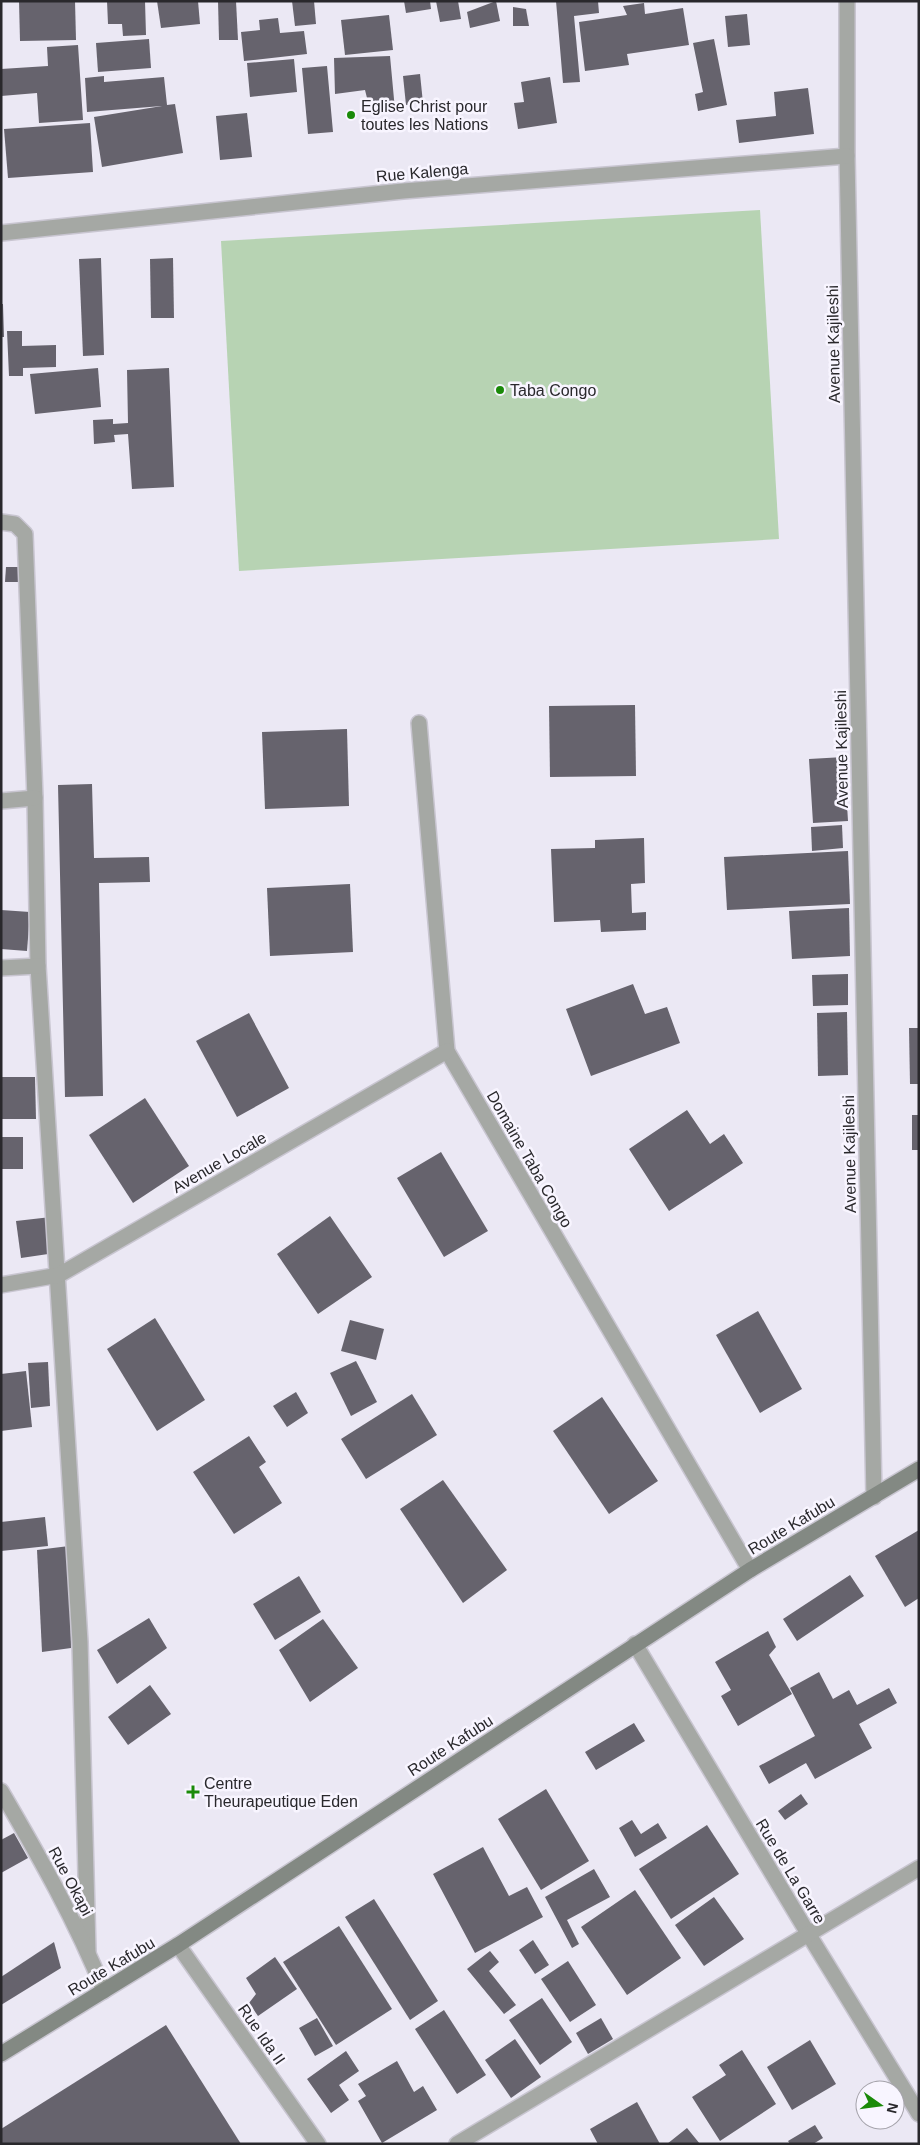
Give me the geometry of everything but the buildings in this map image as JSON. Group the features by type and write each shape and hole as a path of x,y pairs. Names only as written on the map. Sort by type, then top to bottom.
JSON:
{"main road":[{"name":"Route Kafubu","path":"1,2054 178,1945 750,1570 919,1468"}],"street":[{"name":"Avenue Kajileshi","path":"847,1 847,156 874,1496"},
{"name":"Rue Kalenga","path":"1,232 403,191 847,156"},
{"path":"1,522 15,524 25,534 36,798 38,966 59,1275 80,1642 88,1952"},
{"name":"Domaine Taba Congo","path":"419,723 446,1051 750,1570"},
{"path":"1,801 36,798"},
{"path":"1,968 38,966"},
{"name":"Avenue Locale","path":"1,1285 59,1275 446,1051"},
{"name":"Rue de La Garre","path":"635,1644 809,1935 919,2114"},
{"name":"Rue Okapi","path":"1,1791 41,1860 88,1952 104,1991"},
{"path":"457,2144 919,1868"},
{"name":"Rue Ida II","path":"178,1945 318,2144"}],"green space":[{"name":"Taba Congo","path":"760,210 779,539 239,571 221,241"}],"place":[{"name":"Eglise Christ pour toutes les Nations","path":"351,115"},
{"name":"Taba Congo","path":"500,390"},
{"name":"Centre Theurapeutique Eden","path":"193,1792"}]}
